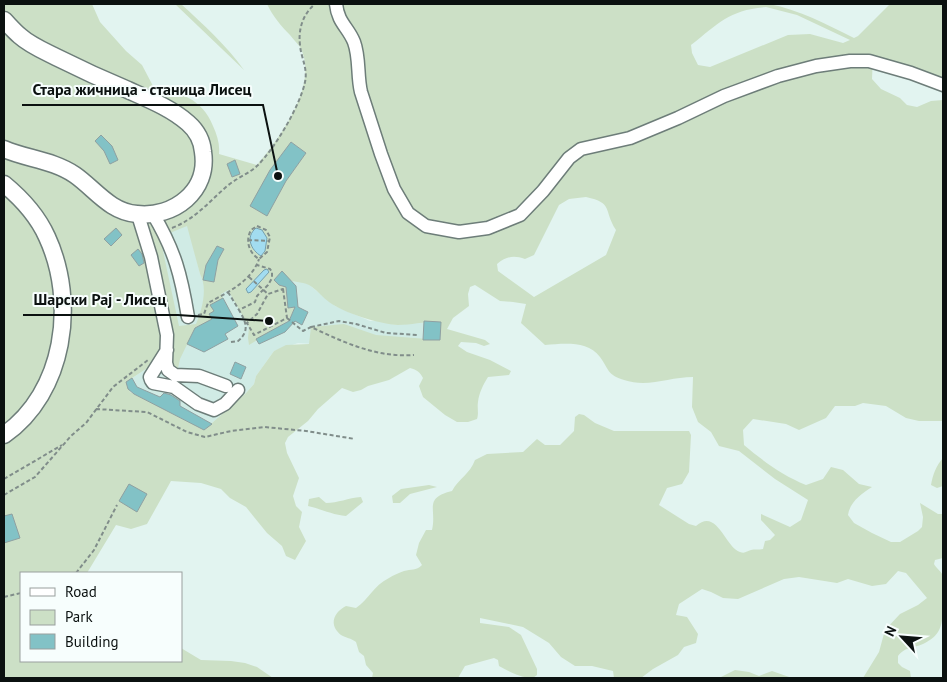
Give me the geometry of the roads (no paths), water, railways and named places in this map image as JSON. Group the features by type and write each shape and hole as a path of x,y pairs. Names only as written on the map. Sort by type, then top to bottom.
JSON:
{"main road":[{"path":"4,20 27,41 82,70 152,101 180,116 195,130 200,138 204,155 203,170 200,183 193,194 182,203 164,212 145,214 125,212 111,205 65,169 46,161 4,149"},
{"path":"4,184 33,214 47,237 59,276 62,320 60,346 51,377 34,405 4,435"}],"street":[{"path":"336,4 339,19 355,44 361,92 394,188 408,213 426,226 459,232 488,228 520,215 543,191 569,158 581,149 630,138 724,96 778,76 816,66 850,61 869,61 911,73 943,85"},
{"path":"145,214 163,232 180,275 188,317"},
{"path":"145,214 151,257 168,335 167,366 173,374 178,376 199,376 232,388 225,404 214,410 198,404 174,387 153,383 150,377 167,350"}],"water":[{"path":"256,228 262,230 267,238 265,251 261,256 252,247 250,239"},
{"path":"267,269 269,272 248,293 246,289"}],"place":[{"name":"Стара жичница - станица Лисец","path":"278,176"},
{"name":"Шарски Рај - Лисец","path":"269,321"}]}
